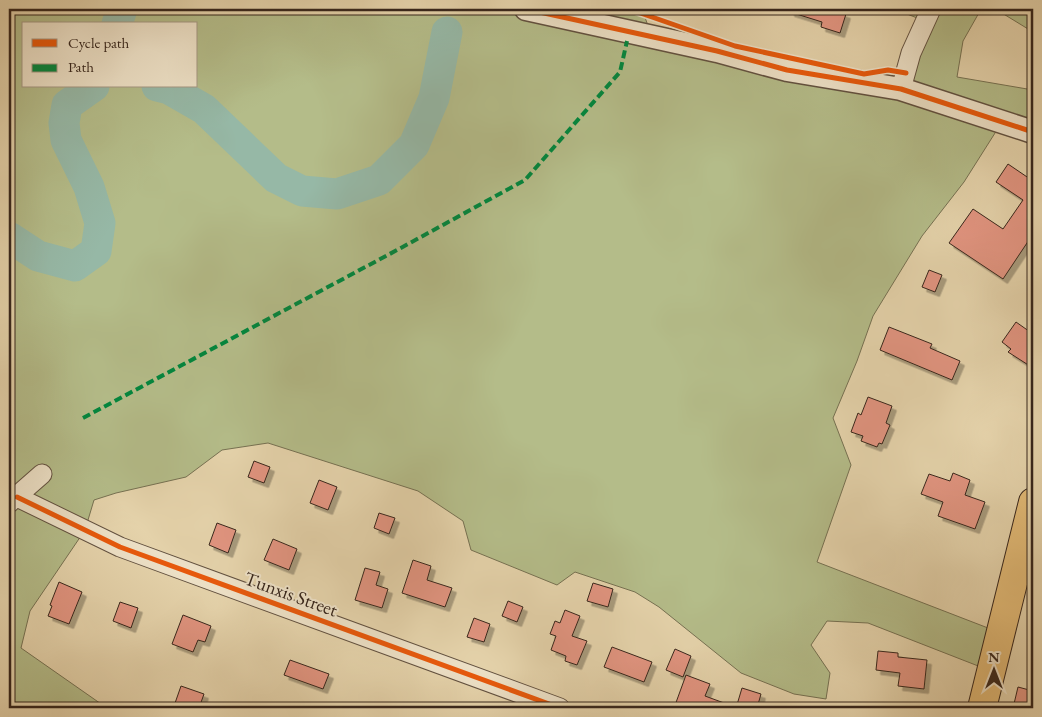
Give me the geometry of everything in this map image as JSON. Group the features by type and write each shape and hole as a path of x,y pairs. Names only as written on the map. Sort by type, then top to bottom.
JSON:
{"highway":[{"path":"982,708 1033,502"}],"street":[{"path":"526,9 717,51 787,70 901,90 1033,132"},
{"path":"901,90 911,53 931,9"},
{"name":"Tunxis Street","path":"42,474 13,500 120,547 560,708"}],"green space":[{"path":"9,9 642,9 652,37 901,89 925,21 894,9 1033,9 1033,32 997,10 980,11 963,41 957,77 1033,90 1033,132 1002,122 964,182 922,236 873,316 857,361 833,418 851,465 817,562 1001,633 991,671 868,623 827,621 811,645 830,673 826,699 794,694 741,673 659,607 635,592 575,572 557,585 471,550 463,521 418,491 268,443 222,450 186,477 94,500 85,530 30,611 21,648 104,706 111,708 9,708"}],"building":[{"path":"790,9 831,9 846,14 840,33 821,27 822,22 790,12"},
{"path":"1008,164 1033,181 1033,234 1003,279 949,243 973,209 1003,229 1023,200 996,182"},
{"path":"929,270 942,275 935,292 922,287"},
{"path":"1016,322 1033,334 1033,368 1008,352 1011,349 1002,342"},
{"path":"889,327 932,344 930,348 960,361 952,380 880,350"},
{"path":"868,397 892,406 886,423 890,425 882,444 879,443 877,447 861,441 863,436 851,432 858,413 861,415"},
{"path":"254,461 270,467 264,483 248,477"},
{"path":"953,473 970,480 965,495 985,502 975,529 938,516 943,502 921,494 929,474 950,481"},
{"path":"319,480 337,487 328,510 310,503"},
{"path":"379,513 395,518 389,534 374,528"},
{"path":"217,523 236,530 228,553 209,545"},
{"path":"273,539 297,549 289,570 264,560"},
{"path":"413,560 431,566 427,580 452,588 445,607 402,593"},
{"path":"365,568 380,572 376,585 388,589 382,608 355,600"},
{"path":"59,582 82,592 69,624 48,616"},
{"path":"593,583 613,589 608,607 587,601"},
{"path":"508,601 523,607 517,622 502,616"},
{"path":"120,602 138,608 131,628 113,621"},
{"path":"565,610 580,616 572,636 587,641 577,665 565,661 566,656 551,650 556,636 550,634 555,621 560,623"},
{"path":"183,615 211,626 205,642 198,640 193,652 172,644"},
{"path":"474,618 490,624 484,642 467,637"},
{"path":"612,647 652,662 644,682 604,667"},
{"path":"675,649 691,656 683,677 666,670"},
{"path":"878,651 898,653 898,657 927,660 924,689 898,686 900,673 876,670"},
{"path":"290,660 329,674 323,689 284,675"},
{"path":"686,675 710,684 705,696 735,707 674,708"},
{"path":"181,686 204,694 199,708 174,706"},
{"path":"1018,687 1033,691 1033,708 1013,708"},
{"path":"742,688 761,694 757,708 736,708"}],"waterway":[{"path":"118,22 122,9"},
{"path":"165,88 204,109 276,178 302,191 337,194 379,180 414,145 434,98 447,32"},
{"path":"9,237 38,256 75,266 96,251 100,223 89,187 66,140 64,123 67,105 91,88"}],"marked path":[{"path":"83,418 525,180 620,72 627,41"}],"cycle path":[{"path":"526,9 717,51 787,70 901,89 1033,132"},
{"path":"629,9 735,46 864,74 888,70 906,73"},
{"path":"17,497 120,547 560,708"}]}
